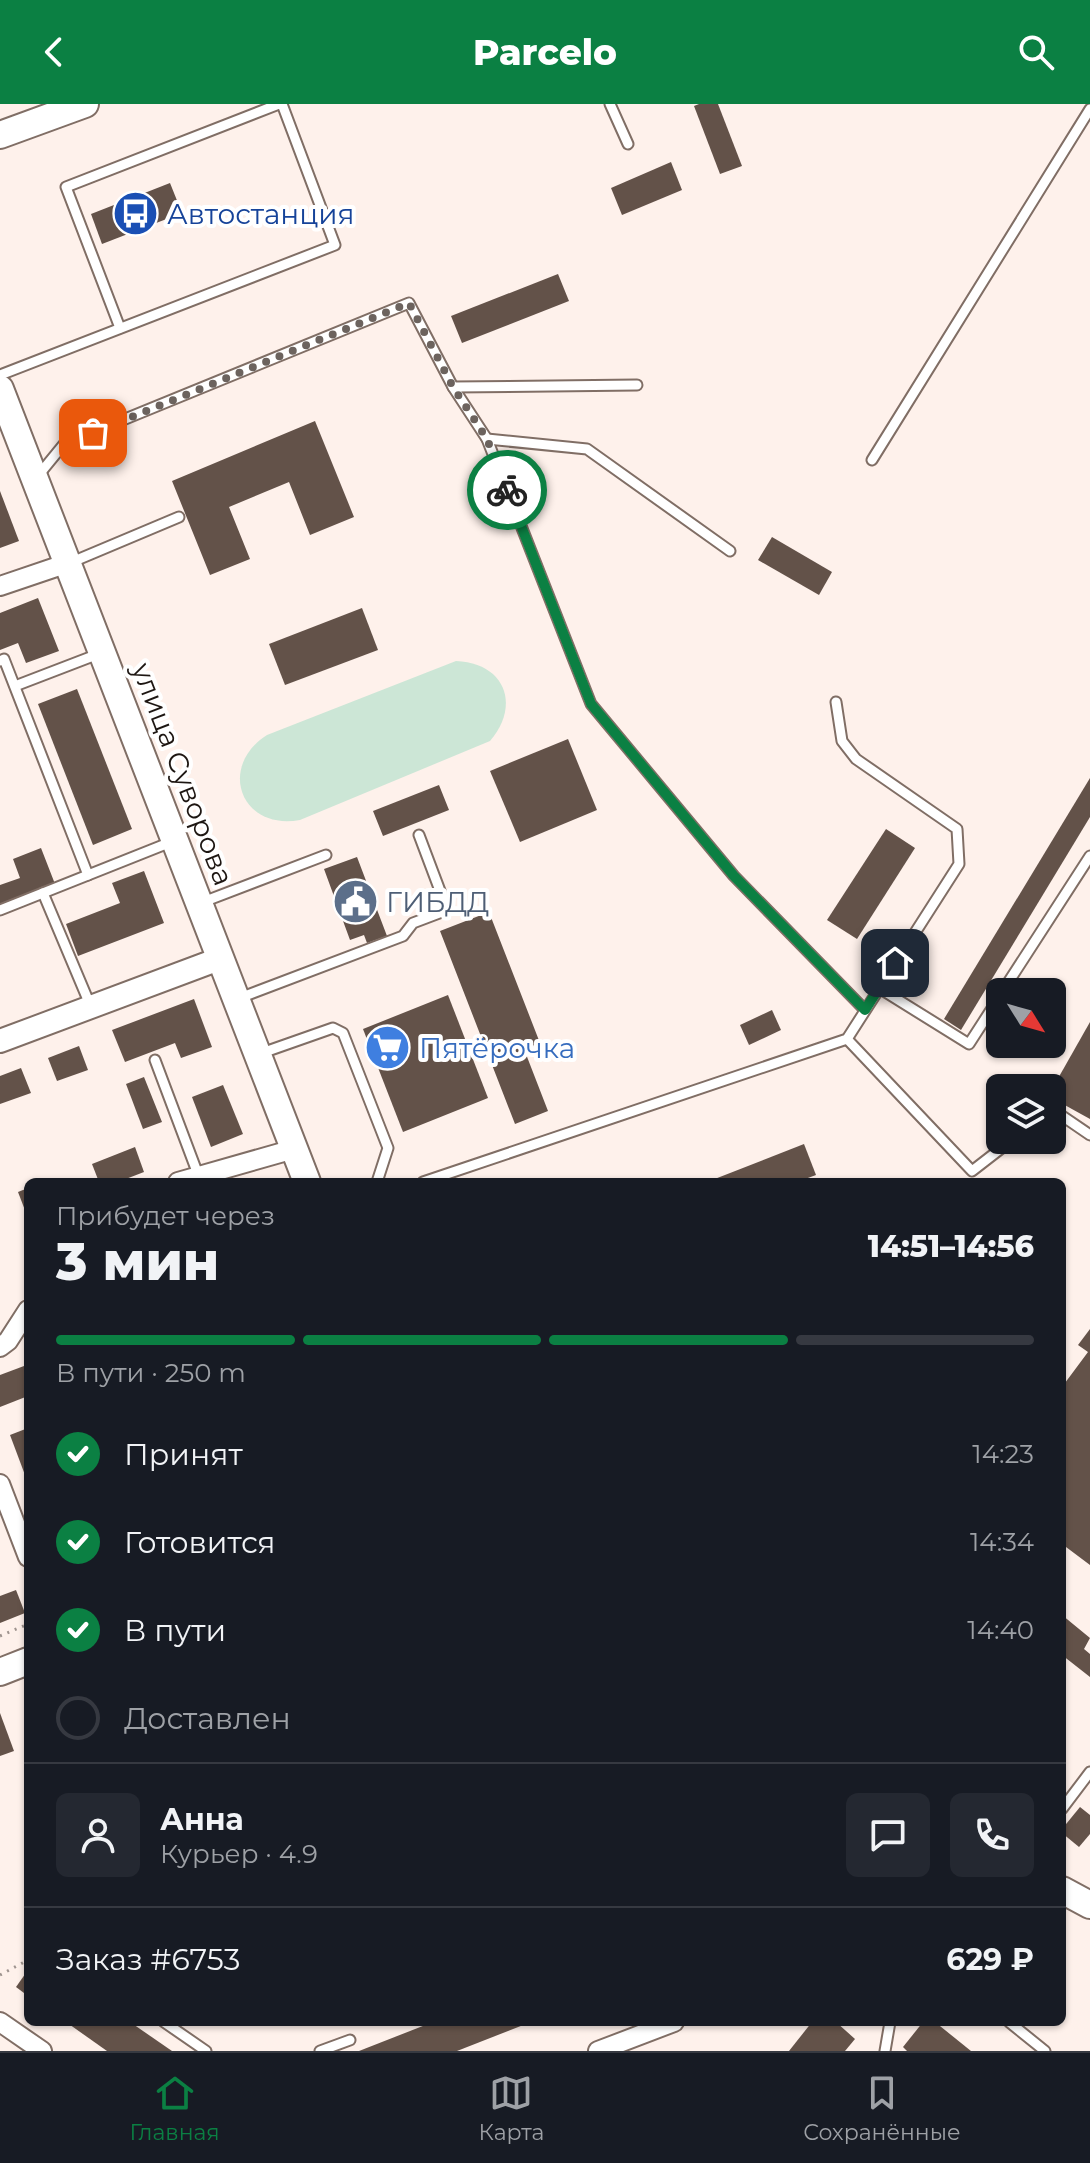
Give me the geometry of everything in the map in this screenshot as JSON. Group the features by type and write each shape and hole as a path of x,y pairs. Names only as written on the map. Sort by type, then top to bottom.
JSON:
{"main road":[{"path":"0,135 85,104"},
{"name":"улица Суворова","path":"0,389 305,1178"},
{"path":"0,1672 24,1663"},
{"path":"1066,1892 1090,1905"}],"street":[{"path":"0,586 68,563"},
{"path":"0,1041 219,959"},
{"path":"199,1178 294,1149"},
{"path":"0,1347 8,1341 24,1316"},
{"path":"0,1484 24,1547"},
{"path":"0,2022 42,2051"},
{"path":"598,2051 659,2026"}],"lane":[{"path":"0,375 335,245 280,104 66,187 120,328"},
{"path":"610,104 628,144"},
{"path":"872,460 1090,109"},
{"path":"35,479 64,444 409,303 453,387 487,439 591,704 734,876 865,1010"},
{"path":"453,387 637,385"},
{"path":"487,439 587,449 730,551"},
{"path":"68,563 179,517"},
{"path":"15,686 102,652"},
{"path":"0,661 4,659 88,875"},
{"path":"435,1178 847,1039 959,864 957,829 856,759 842,741 836,702"},
{"path":"235,999 403,936 413,923 442,912 445,904 419,835"},
{"path":"0,910 174,840"},
{"path":"198,904 326,855"},
{"path":"1011,978 1090,856"},
{"path":"43,893 91,1007"},
{"path":"879,988 969,1044 986,1017"},
{"path":"257,1055 333,1028 343,1033 388,1148 378,1178"},
{"path":"847,1039 972,1171 994,1154"},
{"path":"155,1060 199,1178"},
{"path":"1066,1119 1090,1135"},
{"path":"1066,1804 1090,1772"},
{"path":"170,2026 206,2051"},
{"path":"885,2051 889,2026"},
{"path":"1014,2026 1045,2051"},
{"path":"320,2051 350,2040"}],"path":[{"path":"0,1636 24,1626"},
{"path":"0,1975 24,1962"}],"green space":[{"path":"456,661 486,669 503,688 505,714 490,741 300,820 280,821 263,816 250,806 240,779 243,763 252,748 267,735"}],"building":[{"path":"718,104 742,166 720,174 694,106"},
{"path":"671,162 682,190 622,215 611,188"},
{"name":"Автостанция","path":"170,183 182,213 102,244 91,214"},
{"path":"558,274 569,301 462,343 451,316"},
{"path":"315,421 354,517 310,535 289,482 229,507 250,559 210,575 172,481"},
{"path":"0,491 19,541 0,548"},
{"path":"772,537 832,572 819,595 758,560"},
{"path":"38,598 59,651 26,663 18,643 0,650 0,613"},
{"path":"362,608 378,650 285,685 269,644"},
{"path":"77,689 132,829 93,845 38,704"},
{"path":"568,739 597,810 520,842 490,771"},
{"path":"1090,778 1090,817 992,978 986,978 986,989 961,1030 944,1019"},
{"path":"439,785 449,810 383,836 373,811"},
{"path":"886,829 915,848 857,939 827,920"},
{"path":"41,848 55,884 0,906 0,885 20,878 13,859"},
{"name":"ГИБДД","path":"357,857 387,936 367,943 364,935 350,940 324,869"},
{"path":"144,871 164,923 78,956 66,924 120,903 112,883"},
{"path":"489,912 540,1043 524,1049 548,1111 515,1124 440,931"},
{"path":"448,995 488,1098 403,1132 363,1029"},
{"path":"194,999 212,1047 181,1058 175,1043 125,1062 112,1030"},
{"path":"772,1010 781,1030 749,1045 740,1025"},
{"path":"1090,1022 1090,1119 1066,1106 1066,1074 1061,1074"},
{"path":"79,1046 88,1070 57,1081 48,1058"},
{"path":"21,1068 31,1093 0,1104 0,1076"},
{"path":"144,1077 162,1122 143,1129 126,1084"},
{"path":"223,1085 243,1134 211,1147 192,1097"},
{"path":"804,1144 816,1175 808,1178 717,1178"},
{"path":"135,1147 144,1172 128,1178 97,1178 92,1164"},
{"path":"24,1190 24,1208 18,1192"},
{"path":"1090,1329 1090,1565 1066,1547 1066,1382 1088,1352 1078,1345"},
{"path":"24,1366 24,1398 0,1407 0,1375"},
{"path":"24,1430 24,1472 10,1435"},
{"path":"16,1590 24,1613 0,1623 0,1596"},
{"path":"1066,1618 1090,1638 1084,1649 1090,1654 1090,1677 1066,1658"},
{"path":"0,1713 14,1751 0,1756"},
{"path":"1080,1807 1090,1815 1090,1834 1079,1847 1066,1836 1066,1824"},
{"path":"24,1976 24,1993 16,1987"},
{"path":"72,2026 136,2026 172,2051 107,2051"},
{"path":"423,2026 521,2026 457,2051 359,2051"},
{"path":"809,2026 840,2026 855,2039 845,2051 789,2051"},
{"path":"920,2026 940,2026 971,2051 907,2051 903,2047"}],"way so far":[{"path":"93,433 409,303 453,387 487,439 507,490"}],"place":[{"name":"Автостанция","path":"136,214"},
{"name":"ГИБДД","path":"355,902"},
{"name":"Пятёрочка","path":"388,1048"}],"route":[{"path":"507,490 591,704 734,876 865,1010 895,963"}]}
